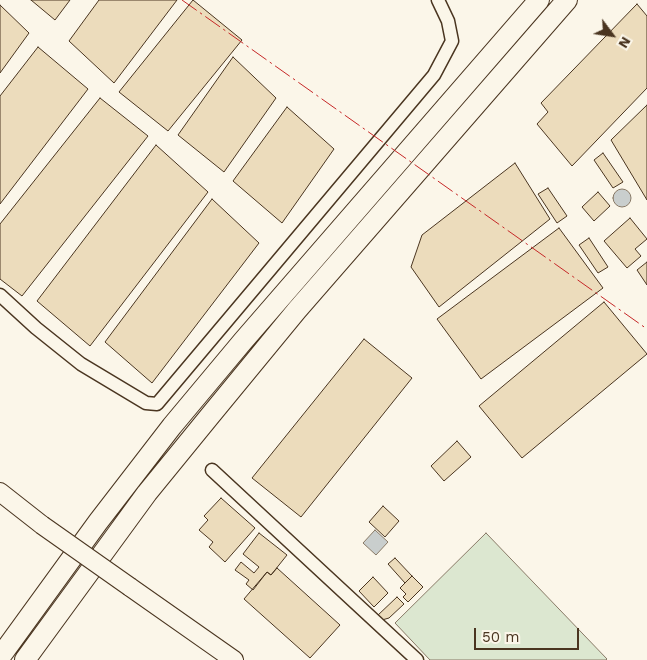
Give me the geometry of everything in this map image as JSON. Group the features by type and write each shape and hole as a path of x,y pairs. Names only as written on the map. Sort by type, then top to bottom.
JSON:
{"main road":[{"path":"0,657 98,522 172,426 249,334 539,0"},
{"path":"25,660 147,493 297,310 567,0"}],"street":[{"path":"0,295 36,328 81,364 146,404 156,404 434,75 452,41 448,21 438,0"},
{"path":"212,470 417,660"},
{"path":"0,492 42,525 234,660"}],"green space":[{"path":"486,533 606,660 430,660 395,623"}],"shaded area":[{"path":"622,189 628,192 631,198 628,204 622,207 616,204 613,198 616,192"},
{"path":"375,530 388,542 376,555 363,543"}],"building":[{"path":"31,0 70,0 55,20"},
{"path":"99,0 177,0 114,83 69,41"},
{"path":"193,0 242,40 168,131 119,92"},
{"path":"637,4 647,16 647,88 572,166 537,124 548,112 541,103"},
{"path":"0,5 29,33 0,73"},
{"path":"38,47 88,89 0,204 0,96"},
{"path":"233,57 276,98 224,172 178,135"},
{"path":"100,98 148,136 22,296 0,279 0,224"},
{"path":"647,105 647,200 611,140"},
{"path":"287,107 334,149 282,223 233,181"},
{"path":"156,145 208,192 90,346 37,301"},
{"path":"603,153 623,182 613,188 594,160"},
{"path":"515,163 550,219 439,307 411,267 422,235"},
{"path":"548,188 567,216 557,223 538,194"},
{"path":"598,192 610,206 594,221 582,207"},
{"path":"212,199 259,243 152,383 105,342"},
{"path":"630,218 647,239 635,249 641,256 627,268 604,241"},
{"path":"559,228 603,288 481,379 437,319"},
{"path":"589,238 608,267 598,273 579,245"},
{"path":"647,262 647,285 637,270"},
{"path":"604,302 647,354 522,458 479,406"},
{"path":"364,339 412,378 301,517 252,478"},
{"path":"457,441 471,457 444,481 431,466"},
{"path":"221,498 255,528 225,562 209,547 213,542 199,530 208,520 204,516"},
{"path":"383,506 399,521 385,537 369,522"},
{"path":"259,533 287,555 271,575 267,572 253,590 246,584 249,580 235,570 241,562 254,573 259,567 243,554"},
{"path":"395,558 412,576 405,583 388,564"},
{"path":"277,568 340,625 310,658 244,599 267,572 271,575"},
{"path":"412,576 423,587 408,602 403,597 406,594 400,588"},
{"path":"373,577 388,593 374,607 359,591"},
{"path":"397,597 404,604 389,618 382,620 377,616"}],"power":[{"path":"182,0 647,329"}]}
